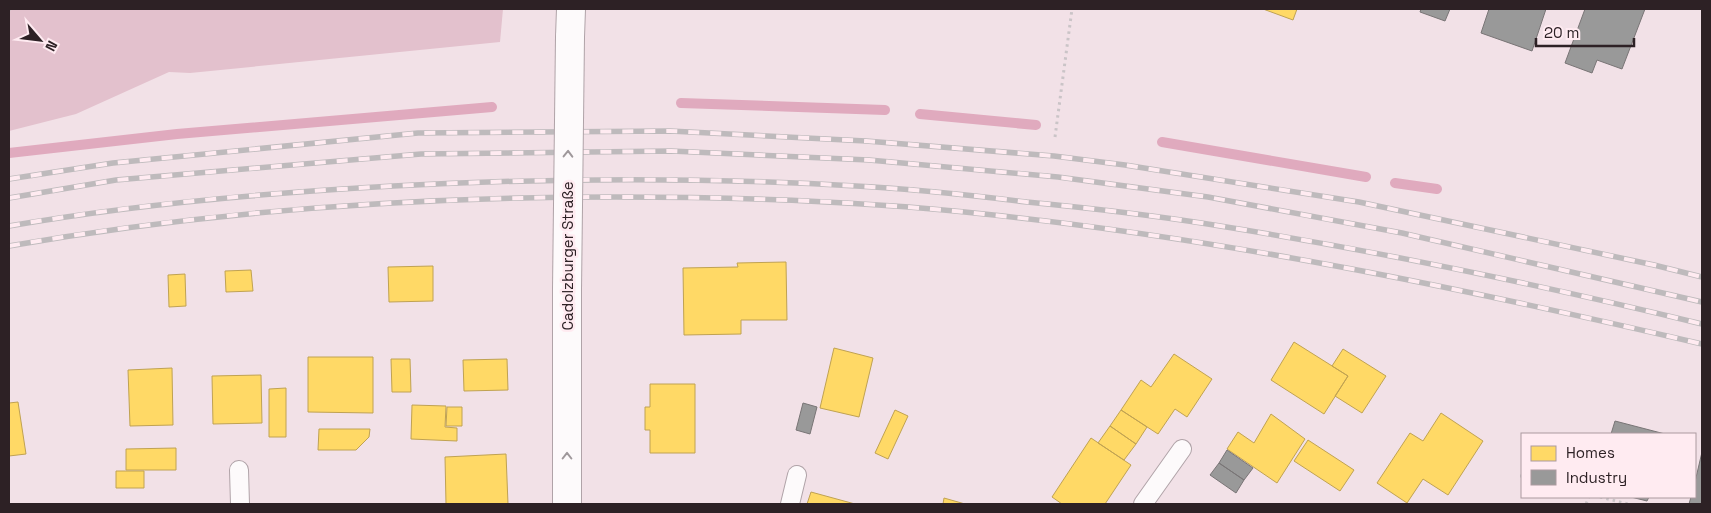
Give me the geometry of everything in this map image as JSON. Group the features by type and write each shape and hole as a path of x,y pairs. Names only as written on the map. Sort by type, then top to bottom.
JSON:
{"street":[{"name":"Cadolzburger Straße","path":"566,504 571,9"}],"lane":[{"path":"1143,504 1182,449"},
{"path":"239,470 240,504"},
{"path":"790,504 797,475"}],"path":[{"path":"1055,137 1072,9"},
{"path":"1604,498 1628,504"}],"shaded area":[{"path":"9,9 503,9 500,42 190,73 169,72 76,114 9,131"}],"building: Homes":[{"path":"1263,9 1297,9 1293,20"},
{"path":"786,262 787,320 741,320 741,334 684,335 683,268 738,267 737,263"},
{"path":"433,266 433,301 389,302 388,267"},
{"path":"251,270 253,291 226,292 225,271"},
{"path":"185,274 186,306 169,307 168,275"},
{"path":"1294,342 1348,376 1324,414 1271,380"},
{"path":"834,348 873,358 859,417 820,408"},
{"path":"1343,349 1386,376 1362,413 1335,396 1348,376 1332,366"},
{"path":"1174,354 1212,379 1187,417 1175,409 1158,434 1121,410 1141,380 1151,387"},
{"path":"308,357 373,357 373,413 308,412"},
{"path":"391,359 410,359 411,392 392,392"},
{"path":"507,359 508,390 464,391 463,360"},
{"path":"172,368 173,425 130,426 128,370"},
{"path":"261,375 262,423 213,424 212,376"},
{"path":"650,384 695,384 695,453 650,453 650,430 645,430 645,407 650,407"},
{"path":"286,388 286,437 269,437 269,389"},
{"path":"18,402 26,454 9,456 9,403"},
{"path":"412,405 446,406 445,427 457,428 457,441 411,439"},
{"path":"447,407 462,407 462,426 446,426"},
{"path":"895,410 908,416 888,459 875,453"},
{"path":"1121,410 1147,427 1136,444 1110,426"},
{"path":"1441,413 1483,441 1448,495 1423,479 1407,503 1377,483 1410,433 1423,441"},
{"path":"1271,414 1305,439 1277,483 1227,449 1238,432 1254,443"},
{"path":"1110,426 1136,444 1124,460 1098,443"},
{"path":"319,429 370,429 369,437 356,450 318,450"},
{"path":"1091,438 1131,465 1105,504 1062,504 1052,497"},
{"path":"1308,440 1354,470 1340,491 1294,461"},
{"path":"176,448 176,470 126,470 126,449"},
{"path":"506,454 508,504 446,504 445,457"},
{"path":"116,471 144,471 144,488 116,488"},
{"path":"811,492 855,504 807,504"},
{"path":"944,498 965,504 943,504"}],"building: Industry":[{"path":"1421,9 1450,9 1445,21 1420,12"},
{"path":"1489,9 1546,9 1532,51 1481,33"},
{"path":"1585,9 1645,9 1622,69 1597,60 1592,73 1565,63"},
{"path":"803,403 817,407 810,434 796,430"},
{"path":"1615,421 1661,433 1611,433"},
{"path":"1227,450 1253,468 1244,480 1219,463"},
{"path":"1702,452 1702,504 1689,504 1691,498 1696,498 1696,478"},
{"path":"1219,463 1244,480 1236,493 1210,475"},
{"path":"1635,498 1648,498 1647,501"}],"waterway":[{"path":"681,103 885,110"},
{"path":"9,153 177,134 492,107"},
{"path":"920,114 1036,125"},
{"path":"1162,142 1366,177"},
{"path":"1395,183 1437,189"}],"railway":[{"path":"9,179 113,163 418,133 670,131 866,141 1054,156 1125,165 1359,202 1702,277"},
{"path":"9,198 116,180 421,154 671,151 869,160 1058,177 1208,197 1402,233 1702,302"},
{"path":"9,226 104,211 200,200 393,186 567,180 740,181 856,186 984,197 1120,212 1214,225 1337,246 1459,270 1702,324"},
{"path":"9,246 84,234 235,215 387,203 616,197 754,199 846,203 984,214 1165,237 1435,285 1702,344"}]}
